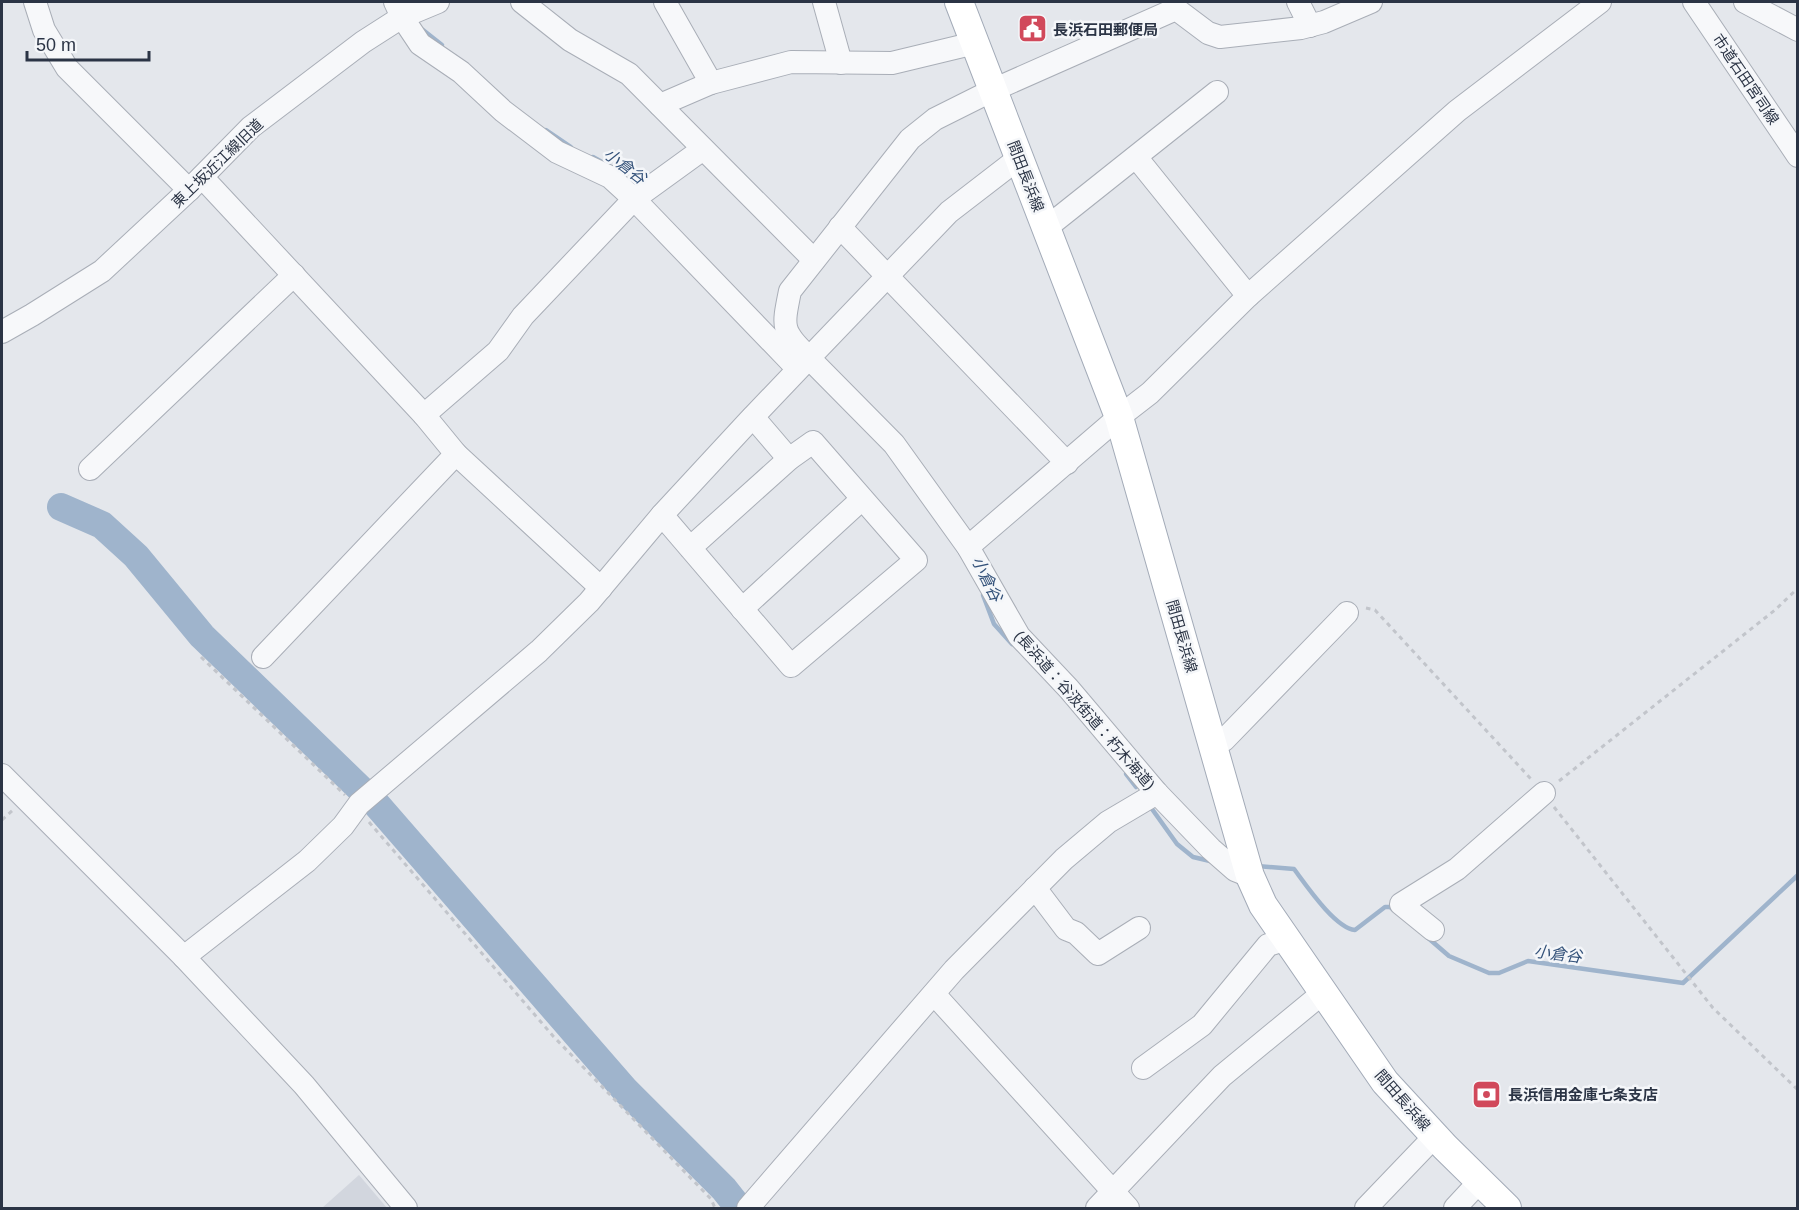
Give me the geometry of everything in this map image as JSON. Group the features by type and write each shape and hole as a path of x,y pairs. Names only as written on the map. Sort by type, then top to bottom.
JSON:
{"main road":[{"name":"間田長浜線","path":"959,2 1119,417 1250,876 1263,904 1385,1082 1434,1136 1508,1209"}],"street":[{"path":"35,2 44,30 67,68 294,275 424,415 456,454 601,588"},
{"name":"東上坂近江線旧道","path":"2,332 102,271 251,127 363,42 399,9 438,2"},
{"path":"522,2 570,40 629,74 814,261"},
{"path":"665,2 711,83"},
{"path":"824,2 841,63"},
{"path":"1298,2 1310,26"},
{"path":"804,364 788,336 785,319 790,291 910,139 935,119 993,90 1176,9 1208,33 1220,36 1310,26 1371,2"},
{"path":"968,547 1150,393 1248,296 1457,111 1600,2"},
{"name":"市道石田宮司線","path":"1694,2 1797,156"},
{"path":"1744,2 1797,30"},
{"path":"399,9 420,44 461,72 503,111 557,152 610,177 634,198 804,364"},
{"path":"660,105 711,83 791,62 892,63 975,42"},
{"path":"1046,228 1217,92"},
{"path":"424,415 498,351 523,316 634,198 704,149"},
{"path":"1136,157 1248,296"},
{"path":"184,957 307,861 344,826 357,806 539,651 601,588 662,515 753,417 949,212 1019,158"},
{"path":"840,227 1067,463"},
{"path":"90,469 294,275"},
{"name":"(長浜道：谷汲街道：朽木海道)","path":"804,364 894,444 968,547 1018,636 1069,689 1157,793 1211,849 1235,870 1250,876"},
{"path":"753,417 789,459"},
{"path":"662,515 690,548 742,609 791,666 916,560 813,442 789,459 690,548"},
{"path":"263,657 456,454"},
{"path":"742,609 862,499"},
{"path":"1213,746 1224,740 1347,613"},
{"path":"2,775 184,957 304,1085 406,1209"},
{"path":"749,1207 954,970 1064,859 1108,822 1157,793"},
{"path":"1433,930 1401,904 1457,869 1544,793"},
{"path":"1035,888 1066,929 1076,933 1098,954 1139,928"},
{"path":"1143,1068 1202,1025 1268,945 1287,939"},
{"path":"1097,1209 1222,1077 1324,992"},
{"path":"934,994 1128,1209"},
{"path":"1366,1209 1434,1136"},
{"path":"1455,1209 1480,1181"}],"path":[{"path":"1544,793 1775,610 1797,588"},
{"path":"1347,613 1362,608 1375,610 1544,793 1713,1008 1797,1090"},
{"path":"201,657 357,806 553,1036 711,1199 715,1209"}],"shaded area":[{"path":"359,1175 387,1208 322,1208"}],"waterway":[{"name":"小倉谷","path":"423,30 442,45"},
{"name":"小倉谷","path":"546,130 571,147"},
{"name":"小倉谷","path":"593,157 611,167"},
{"path":"61,507 102,525 136,556 202,636 377,805 625,1090 724,1189 739,1208"},
{"name":"小倉谷","path":"983,595 994,624 1012,644"},
{"name":"小倉谷","path":"1126,774 1136,787"},
{"name":"小倉谷","path":"1152,809 1177,844 1193,857 1210,861"},
{"name":"小倉谷","path":"1257,866 1294,869 1321,905 1339,922 1355,930 1385,907 1390,907 1395,911"},
{"name":"小倉谷","path":"1427,937 1449,956 1489,973 1499,973 1528,961 1683,983 1798,875"}],"place":[{"name":"長浜石田郵便局","path":"1032,29"},
{"name":"長浜信用金庫七条支店","path":"1487,1094"}]}
